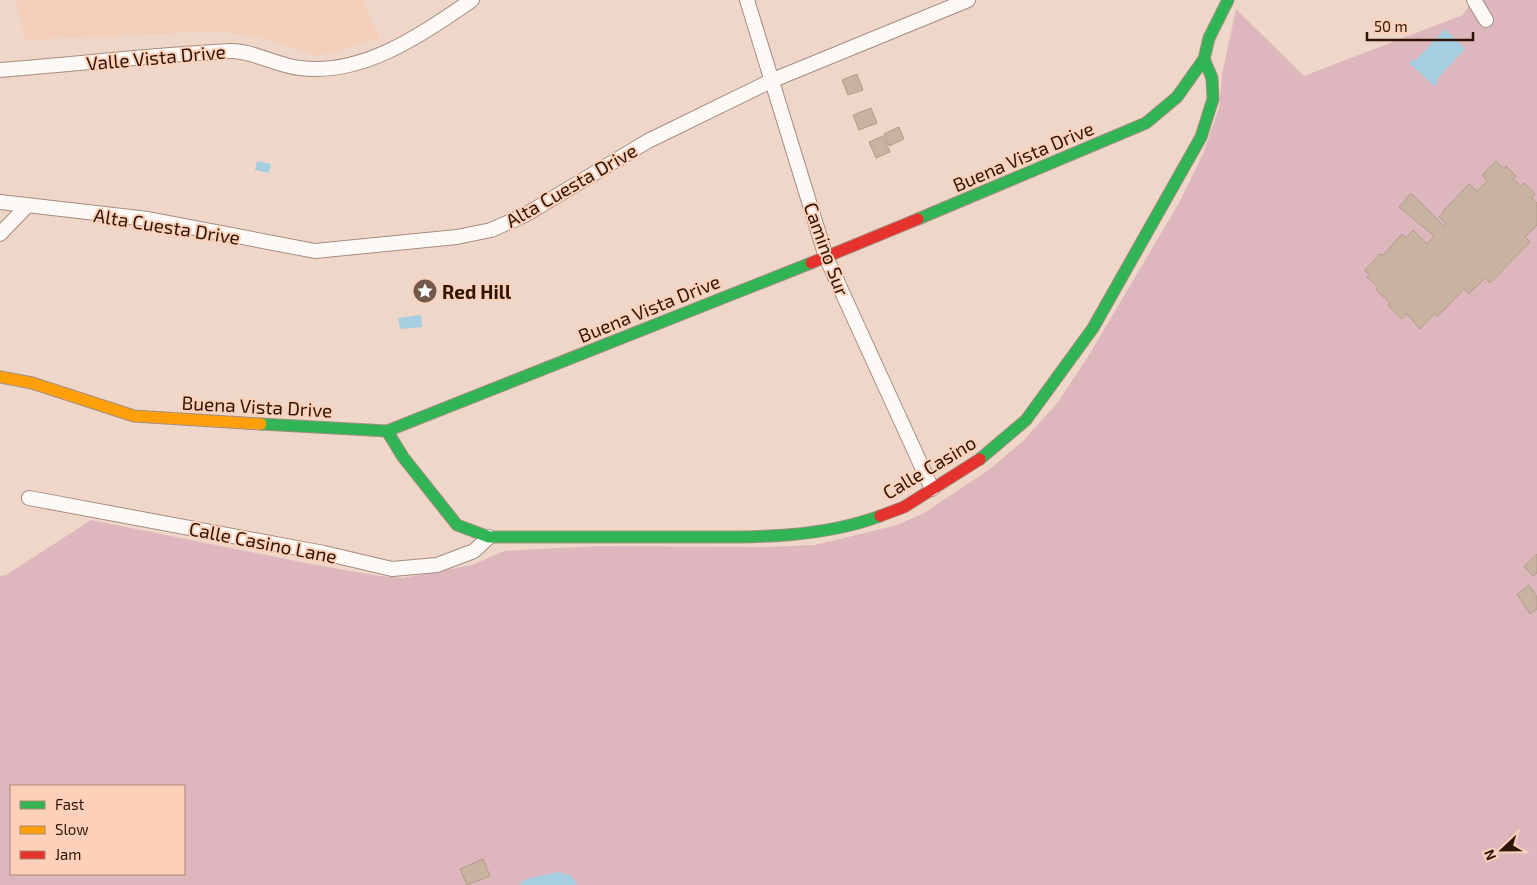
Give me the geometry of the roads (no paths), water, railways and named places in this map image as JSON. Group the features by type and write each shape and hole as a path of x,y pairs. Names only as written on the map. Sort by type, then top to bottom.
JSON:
{"street":[{"name":"Valle Vista Drive","path":"0,70 233,50 300,68 337,68 378,55 415,39 472,0"},
{"name":"Camino Sur","path":"748,0 826,257 932,489"},
{"name":"Alta Cuesta Drive","path":"0,202 26,207 148,219 315,251 447,239 492,230 525,215 648,141 773,80 968,0"},
{"name":"Buena Vista Drive","path":"0,377 32,383 134,416 387,431 826,257 1146,123 1177,97 1204,59 1209,38 1228,0"},
{"path":"1474,0 1486,20"},
{"name":"Calle Casino","path":"387,431 403,457 457,525 489,537 736,537 800,534 831,530 866,521 904,507 981,458 1026,420 1092,328 1201,137 1213,99 1212,78 1204,59"},
{"path":"0,234 26,207"},
{"name":"Calle Casino Lane","path":"29,498 324,553 392,569 437,564 474,551 489,537"}],"water":[{"path":"1445,29 1465,49 1436,80 1438,82 1434,86 1409,63 1413,59 1415,61"},
{"path":"257,161 271,164 269,173 255,170"},
{"path":"421,315 422,327 400,329 398,318"},
{"path":"558,872 571,876 578,885 519,885 526,879"}],"place":[{"name":"Red Hill","path":"425,291"}]}
